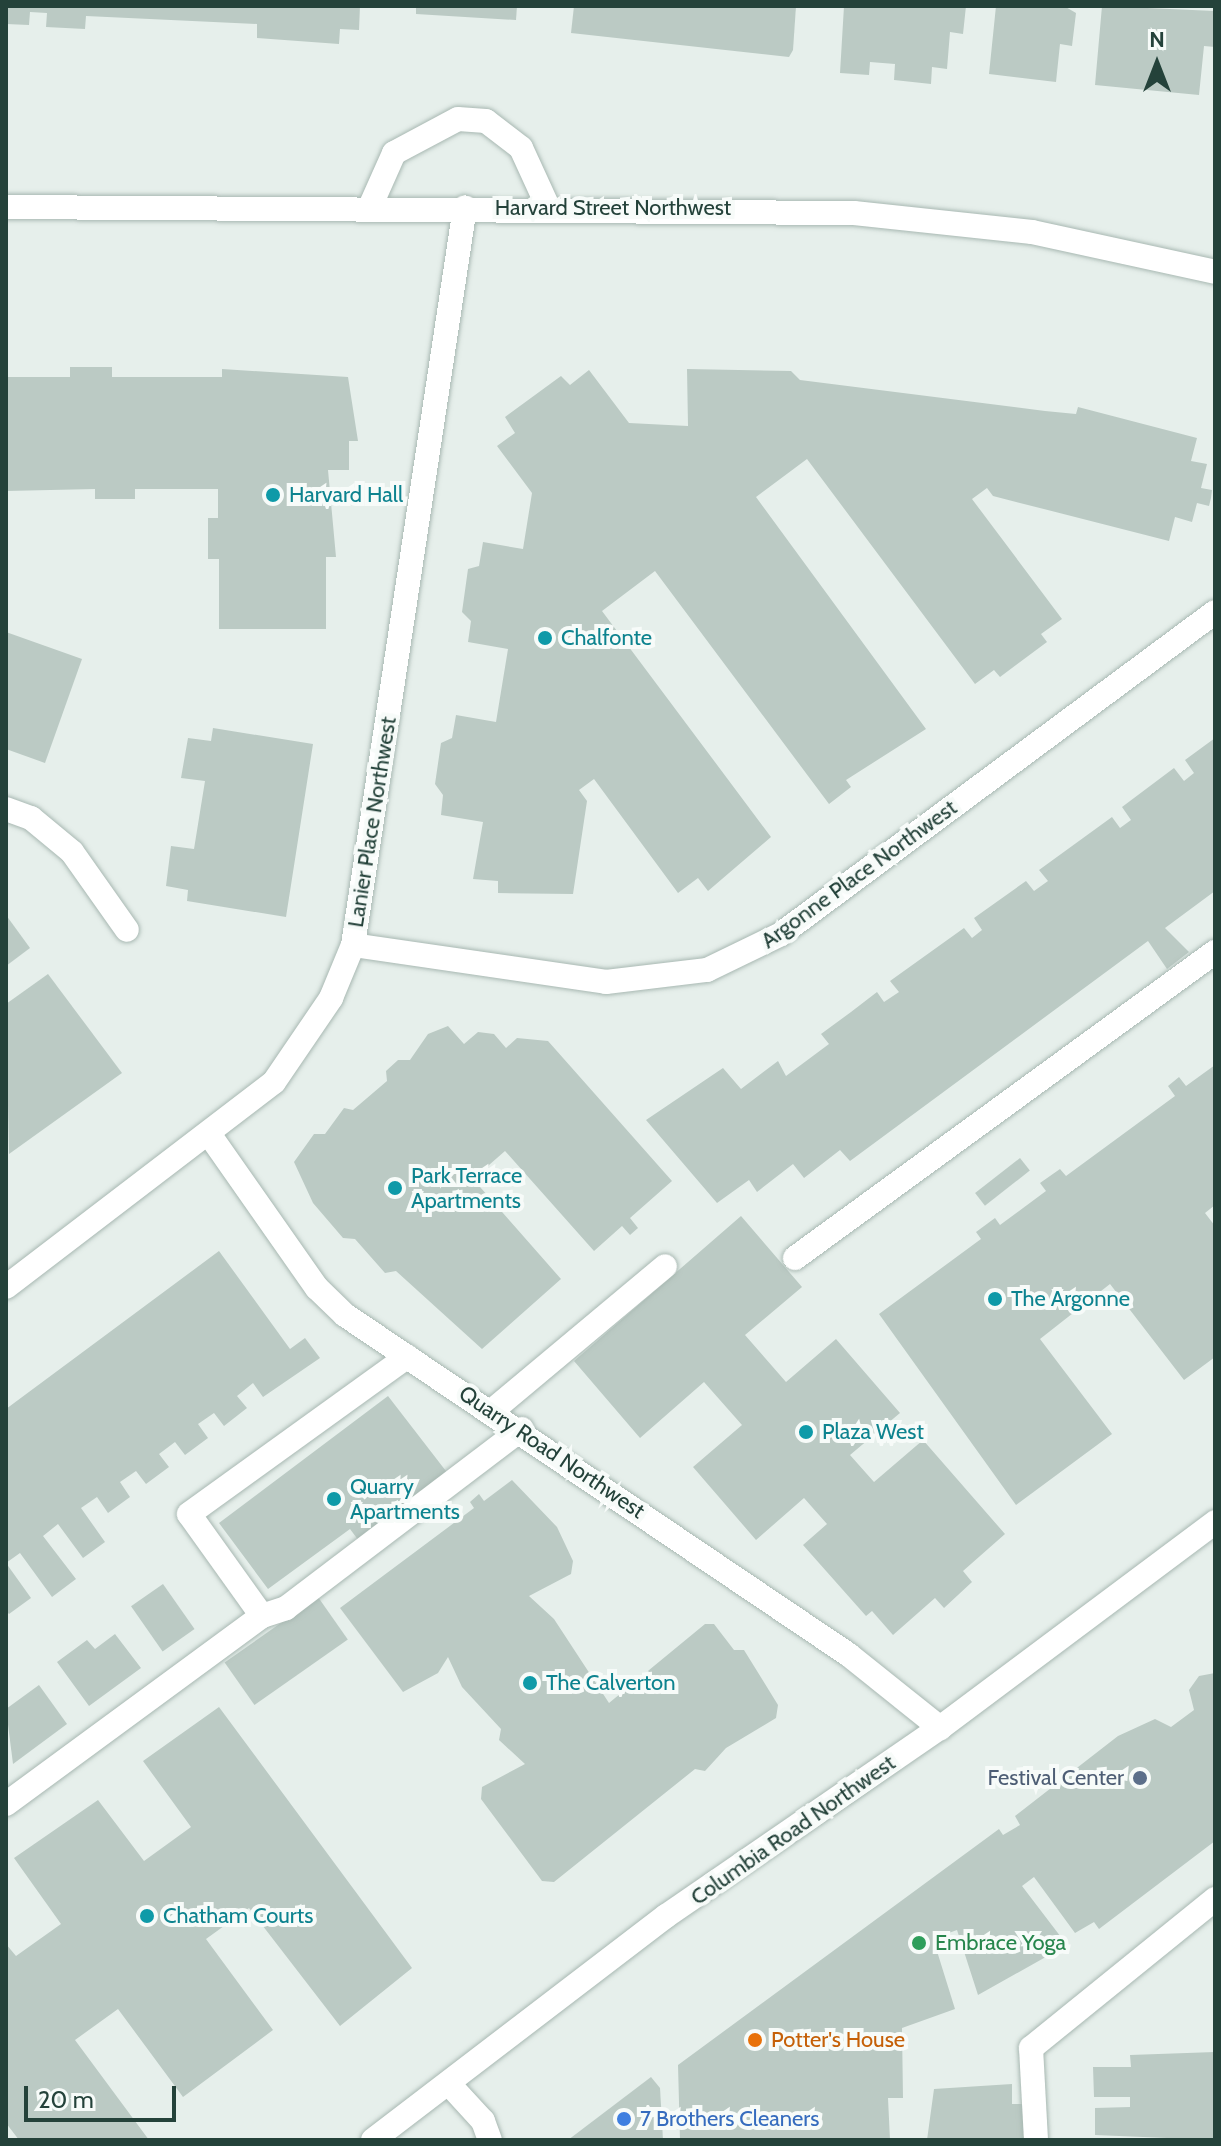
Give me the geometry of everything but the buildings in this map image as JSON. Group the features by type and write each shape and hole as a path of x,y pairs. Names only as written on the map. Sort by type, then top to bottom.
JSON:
{"street":[{"path":"370,207 394,153 458,119 486,121 521,148 548,207"},
{"name":"Harvard Street Northwest","path":"6,207 548,207 854,213 1032,232 1215,272"},
{"name":"Lanier Place Northwest","path":"6,1287 209,1134 290,1062 353,945 465,207"},
{"name":"Argonne Place Northwest","path":"353,945 606,982 707,970 781,934 1215,612"},
{"path":"6,809 31,818 72,852 127,930"},
{"path":"795,1258 1215,952"},
{"name":"Quarry Road Northwest","path":"209,1134 317,1288 407,1357 522,1429 873,1671 940,1728"},
{"path":"493,1410 665,1266"},
{"path":"262,1616 189,1514 407,1357"},
{"path":"6,1804 262,1616 286,1608 522,1429"},
{"name":"Columbia Road Northwest","path":"373,2140 666,1916 940,1728 1215,1522"},
{"path":"1036,2140 1031,2048 1215,1899"},
{"path":"449,2084 483,2121 490,2140"}],"place":[{"name":"Harvard Hall","path":"273,495"},
{"name":"Chalfonte","path":"545,638"},
{"name":"Park Terrace Apartments","path":"395,1188"},
{"name":"The Argonne","path":"995,1299"},
{"name":"Plaza West","path":"806,1432"},
{"name":"Quarry Apartments","path":"334,1499"},
{"name":"The Calverton","path":"530,1683"},
{"name":"Festival Center","path":"1140,1778"},
{"name":"Chatham Courts","path":"147,1916"},
{"name":"Embrace Yoga","path":"919,1943"},
{"name":"Potter's House","path":"755,2040"},
{"name":"7 Brothers Cleaners","path":"624,2119"}]}
